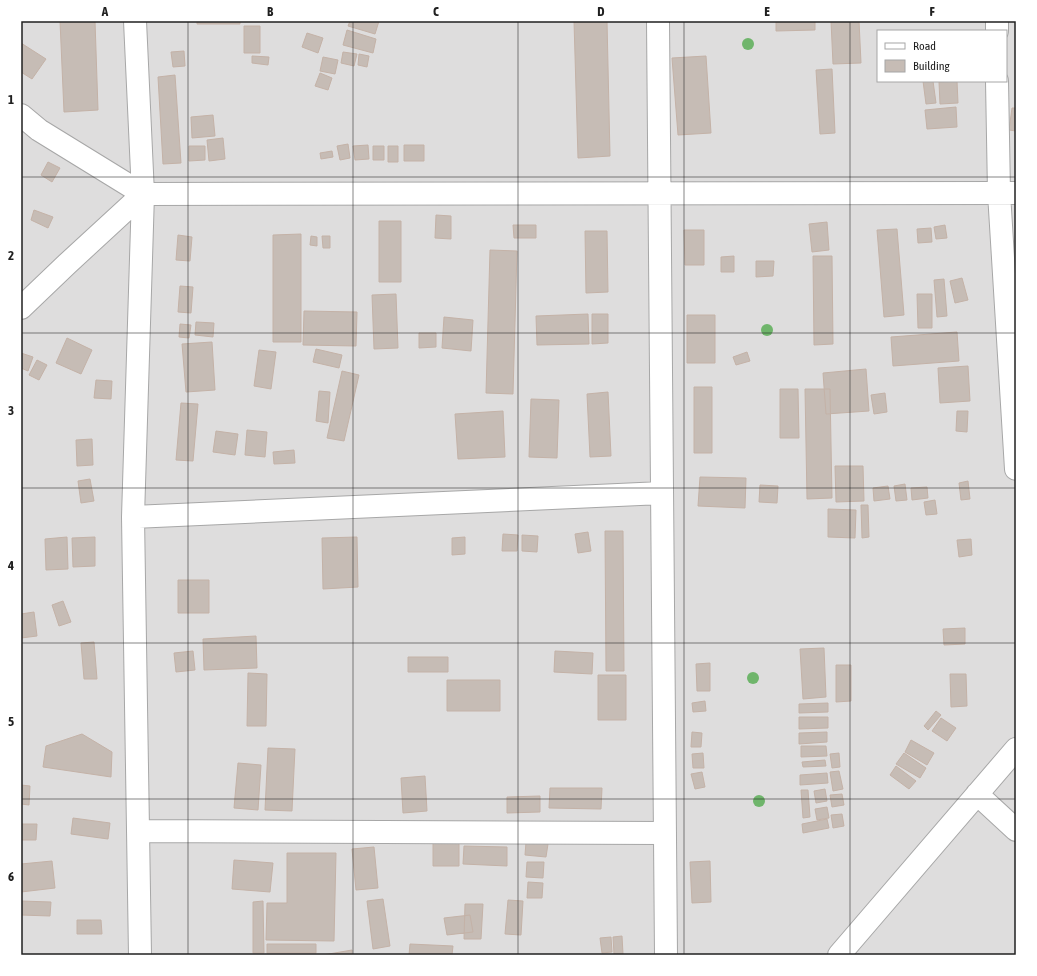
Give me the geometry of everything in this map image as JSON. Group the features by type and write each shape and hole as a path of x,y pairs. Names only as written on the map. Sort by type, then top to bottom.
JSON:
{"street":[{"path":"136,21 143,194 133,517 140,955"},
{"path":"658,21 666,955"},
{"path":"998,82 1008,193 1016,470"},
{"path":"21,115 39,130 143,194 1008,193"},
{"path":"21,308 143,194"},
{"path":"133,517 662,493"},
{"path":"839,955 1016,749"},
{"path":"977,794 1016,830"},
{"path":"138,831 665,833"}],"shaded area":[{"path":"21,21 1016,21 1016,955 21,955"}],"building":[{"path":"60,21 95,21 98,110 64,112"},
{"path":"197,21 240,21 240,24 197,24"},
{"path":"350,21 379,21 375,34 348,26"},
{"path":"574,21 607,21 610,156 578,158"},
{"path":"776,21 815,21 815,30 776,31"},
{"path":"831,21 859,21 861,63 833,64"},
{"path":"244,26 260,26 260,53 244,53"},
{"path":"347,30 376,39 373,53 343,45"},
{"path":"307,33 323,38 318,53 302,47"},
{"path":"21,43 46,59 32,79 21,72"},
{"path":"184,51 185,66 173,67 171,52"},
{"path":"343,52 357,54 354,66 341,63"},
{"path":"359,54 369,56 367,67 358,65"},
{"path":"252,56 269,57 268,65 252,63"},
{"path":"706,56 711,133 678,135 672,58"},
{"path":"323,57 338,60 335,74 320,71"},
{"path":"832,69 835,133 820,134 816,70"},
{"path":"320,73 332,78 328,90 315,86"},
{"path":"175,75 181,163 163,164 158,77"},
{"path":"923,82 933,82 936,103 926,104"},
{"path":"939,82 957,82 958,103 940,104"},
{"path":"956,107 957,127 927,129 925,110"},
{"path":"1012,108 1016,108 1016,131 1009,130"},
{"path":"213,115 215,136 192,138 191,117"},
{"path":"223,138 225,159 209,161 207,140"},
{"path":"348,144 350,158 340,160 337,146"},
{"path":"368,145 369,159 355,160 353,146"},
{"path":"404,145 424,145 424,161 404,161"},
{"path":"189,146 205,146 205,160 189,161"},
{"path":"373,146 384,146 384,160 373,160"},
{"path":"388,146 398,146 398,162 388,162"},
{"path":"332,151 333,157 321,159 320,153"},
{"path":"48,162 60,168 52,182 41,175"},
{"path":"34,210 53,217 48,228 31,220"},
{"path":"436,215 451,216 451,239 435,238"},
{"path":"379,221 401,221 401,282 379,282"},
{"path":"827,222 829,250 812,252 809,224"},
{"path":"513,225 536,225 536,238 514,238"},
{"path":"945,225 947,238 936,239 934,227"},
{"path":"931,228 932,242 918,243 917,229"},
{"path":"897,229 904,315 884,317 877,230"},
{"path":"684,230 704,230 704,265 685,265"},
{"path":"585,231 607,231 608,292 586,293"},
{"path":"301,234 301,342 273,342 273,235"},
{"path":"178,235 192,237 190,261 176,260"},
{"path":"311,236 317,237 317,246 310,245"},
{"path":"322,236 330,236 330,248 323,248"},
{"path":"490,250 517,251 513,394 486,393"},
{"path":"734,256 734,272 721,272 721,257"},
{"path":"813,256 832,256 833,344 814,345"},
{"path":"756,261 774,261 773,276 756,277"},
{"path":"962,278 968,300 955,303 950,281"},
{"path":"944,279 947,316 937,317 934,280"},
{"path":"180,286 193,287 191,313 178,312"},
{"path":"396,294 398,348 374,349 372,295"},
{"path":"917,294 932,294 932,328 918,328"},
{"path":"304,311 357,312 356,346 303,345"},
{"path":"588,314 589,344 537,345 536,316"},
{"path":"592,314 608,314 608,343 592,344"},
{"path":"687,315 715,315 715,363 687,363"},
{"path":"444,317 473,320 471,351 442,348"},
{"path":"196,322 214,323 213,337 195,335"},
{"path":"180,324 191,325 189,338 179,337"},
{"path":"957,332 959,361 893,366 891,337"},
{"path":"419,333 436,333 436,347 419,348"},
{"path":"67,338 92,350 81,374 56,363"},
{"path":"212,342 215,390 186,392 182,344"},
{"path":"316,349 342,355 339,368 313,362"},
{"path":"259,350 276,352 271,389 254,386"},
{"path":"747,352 750,361 736,365 733,357"},
{"path":"21,353 33,357 28,371 21,368"},
{"path":"37,360 47,365 39,380 29,375"},
{"path":"968,366 970,401 940,403 938,368"},
{"path":"866,369 869,411 826,414 823,373"},
{"path":"342,371 359,375 344,441 327,438"},
{"path":"96,380 112,381 111,399 94,398"},
{"path":"694,387 712,387 712,453 694,453"},
{"path":"780,389 798,389 799,438 780,438"},
{"path":"805,389 830,389 832,498 807,499"},
{"path":"319,391 330,392 328,423 316,421"},
{"path":"608,392 611,456 590,457 587,394"},
{"path":"885,393 887,412 874,414 871,395"},
{"path":"531,399 559,400 557,458 529,457"},
{"path":"181,403 198,404 193,461 176,460"},
{"path":"503,411 505,457 458,459 455,414"},
{"path":"957,411 968,411 967,432 956,431"},
{"path":"247,430 267,432 265,457 245,455"},
{"path":"216,431 238,434 235,455 213,452"},
{"path":"92,439 93,465 77,466 76,440"},
{"path":"294,450 295,463 274,464 273,452"},
{"path":"835,466 863,466 864,501 836,502"},
{"path":"700,477 746,478 745,508 698,506"},
{"path":"90,479 94,501 81,503 78,481"},
{"path":"968,481 970,499 961,500 959,483"},
{"path":"905,484 907,500 896,501 894,486"},
{"path":"760,485 778,486 777,503 759,502"},
{"path":"888,486 890,499 874,501 873,488"},
{"path":"927,487 928,498 912,500 911,488"},
{"path":"935,500 937,514 926,515 924,502"},
{"path":"861,505 868,505 869,537 862,538"},
{"path":"828,509 856,510 855,538 828,537"},
{"path":"605,531 623,531 624,671 606,671"},
{"path":"588,532 591,551 578,553 575,534"},
{"path":"503,534 518,535 517,551 502,551"},
{"path":"522,535 538,536 537,552 522,551"},
{"path":"67,537 68,569 46,570 45,539"},
{"path":"95,537 95,566 73,567 72,538"},
{"path":"357,537 358,587 323,589 322,538"},
{"path":"465,537 465,554 452,555 452,538"},
{"path":"971,539 972,555 959,557 957,540"},
{"path":"178,580 209,580 209,613 178,613"},
{"path":"63,601 71,622 59,626 52,605"},
{"path":"34,612 37,636 21,638 21,614"},
{"path":"965,628 965,644 944,645 943,629"},
{"path":"256,636 257,668 204,670 203,639"},
{"path":"94,642 97,679 84,679 81,643"},
{"path":"824,648 826,697 803,699 800,649"},
{"path":"193,651 195,670 176,672 174,653"},
{"path":"555,651 593,653 592,674 554,672"},
{"path":"408,657 448,657 448,672 408,672"},
{"path":"710,663 710,691 697,691 696,664"},
{"path":"836,665 851,665 851,701 836,702"},
{"path":"248,673 267,674 266,726 247,726"},
{"path":"950,674 966,674 967,706 951,707"},
{"path":"598,675 626,675 626,720 598,720"},
{"path":"447,680 500,680 500,711 447,711"},
{"path":"705,701 706,711 693,712 692,703"},
{"path":"828,703 828,712 799,713 799,704"},
{"path":"936,711 941,715 928,730 924,726"},
{"path":"799,717 828,717 828,728 799,729"},
{"path":"941,718 956,728 947,741 932,731"},
{"path":"692,732 702,733 701,747 691,747"},
{"path":"827,732 827,742 799,744 799,733"},
{"path":"82,734 112,752 111,777 43,767 46,746"},
{"path":"911,740 934,753 927,765 905,752"},
{"path":"801,746 826,746 827,756 801,757"},
{"path":"268,748 295,749 292,811 265,810"},
{"path":"703,753 704,768 693,768 692,754"},
{"path":"839,753 840,767 832,768 830,754"},
{"path":"904,753 926,768 920,778 896,764"},
{"path":"825,760 826,766 803,767 802,762"},
{"path":"238,763 261,765 258,810 234,808"},
{"path":"896,766 916,781 909,789 890,775"},
{"path":"839,771 843,789 833,791 830,772"},
{"path":"702,772 705,787 695,789 691,774"},
{"path":"827,773 828,783 800,785 800,775"},
{"path":"425,776 427,811 403,813 401,778"},
{"path":"21,785 30,786 29,805 21,804"},
{"path":"550,788 602,788 601,809 549,808"},
{"path":"825,789 827,801 816,803 814,791"},
{"path":"801,790 808,790 810,817 803,818"},
{"path":"842,794 844,805 832,807 830,795"},
{"path":"540,796 540,812 507,813 507,797"},
{"path":"827,807 829,818 817,820 815,809"},
{"path":"842,814 844,826 833,828 831,815"},
{"path":"73,818 110,823 108,839 71,834"},
{"path":"827,819 829,828 803,833 802,824"},
{"path":"21,824 37,824 36,840 21,840"},
{"path":"526,842 548,844 546,857 525,855"},
{"path":"433,843 459,843 459,866 433,866"},
{"path":"464,846 507,847 507,866 463,864"},
{"path":"374,847 378,888 356,890 352,849"},
{"path":"287,853 336,853 334,941 266,940 267,903 287,903"},
{"path":"234,860 273,863 270,892 232,889"},
{"path":"52,861 55,888 21,892 21,864"},
{"path":"710,861 711,902 692,903 690,862"},
{"path":"527,862 544,862 543,878 526,877"},
{"path":"528,882 543,883 542,898 527,898"},
{"path":"383,899 390,946 373,949 367,901"},
{"path":"508,900 523,901 521,935 505,934"},
{"path":"21,901 51,902 50,916 21,915"},
{"path":"263,901 264,953 253,953 253,902"},
{"path":"465,904 483,904 481,939 464,939"},
{"path":"470,915 473,932 447,935 444,918"},
{"path":"77,920 101,920 102,934 77,934"},
{"path":"622,936 623,954 614,954 613,937"},
{"path":"611,937 612,952 602,953 600,938"},
{"path":"267,944 316,944 316,953 267,953"},
{"path":"410,944 453,946 452,955 409,955"},
{"path":"352,950 352,955 323,955"}]}
